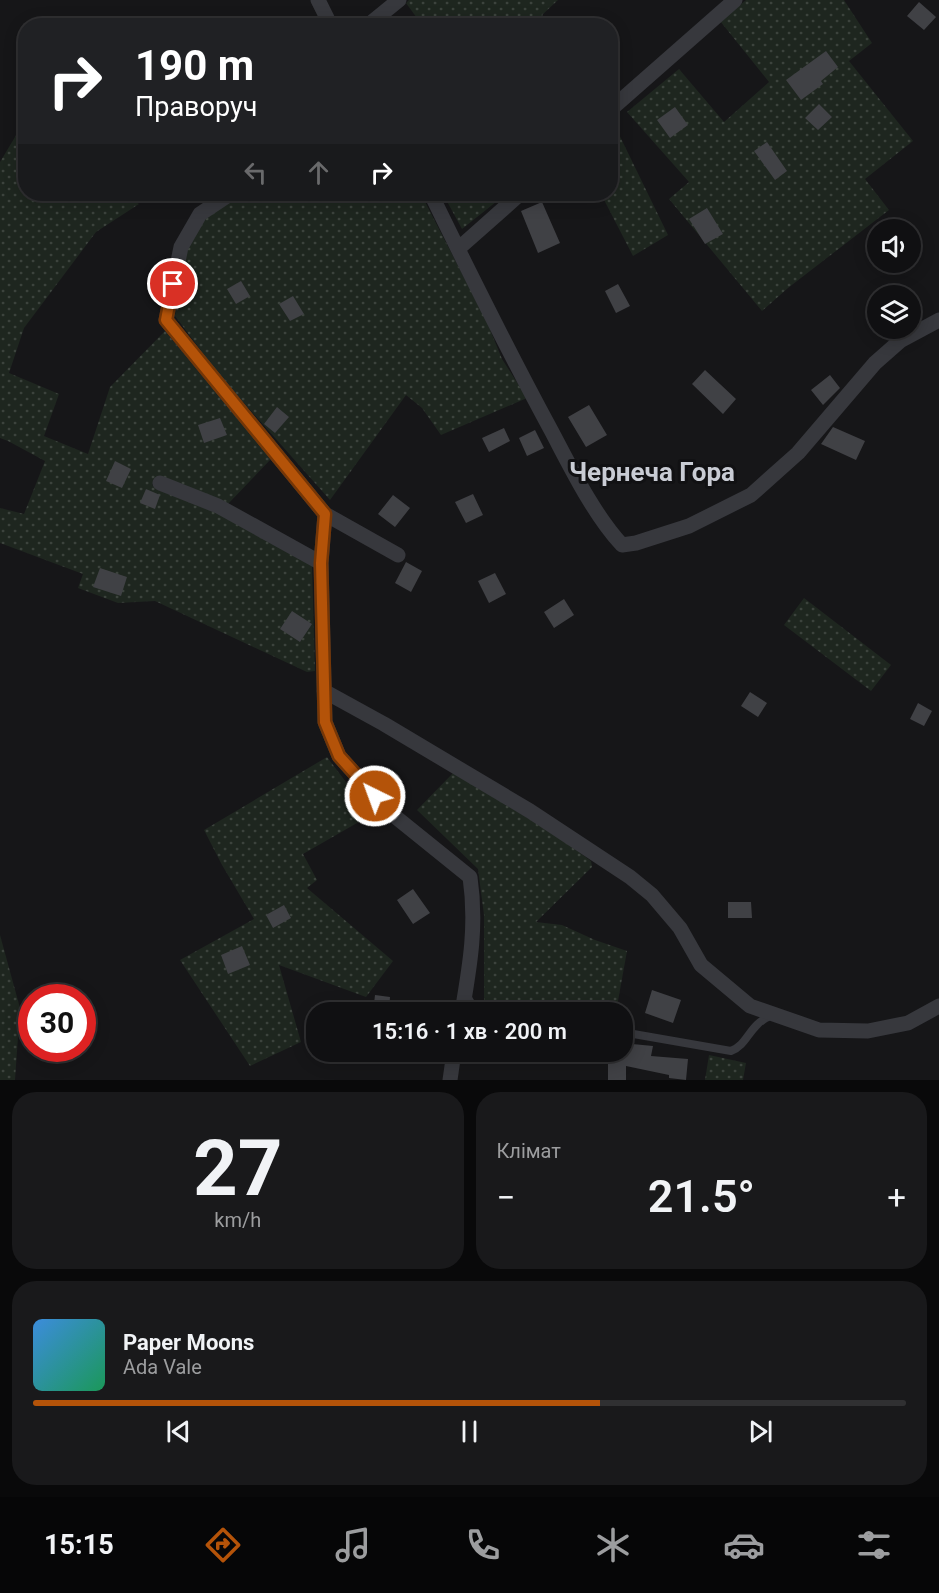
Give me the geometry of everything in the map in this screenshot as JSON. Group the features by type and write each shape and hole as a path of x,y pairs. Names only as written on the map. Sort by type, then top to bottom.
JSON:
{"street":[{"path":"318,0 327,18"},
{"path":"377,18 399,0"},
{"path":"618,103 735,0"},
{"path":"220,201 200,214 181,247 166,320 325,514 398,555"},
{"path":"434,201 511,356 563,452 609,531 622,544 636,543 689,526 751,495 798,453 875,363 900,341 939,320"},
{"path":"458,249 512,201"},
{"path":"160,483 218,506 321,563"},
{"path":"325,514 321,563 325,722 339,756 387,810 470,877 474,907 471,960 464,1002"},
{"path":"324,691 530,811 630,877 652,895 680,928 701,965 750,1006 819,1030 868,1031 908,1023 939,1006"},
{"path":"450,1080 453,1062"}],"lane":[{"path":"465,992 471,1002"},
{"path":"633,1034 731,1051 739,1048 753,1027 763,1019 774,1015"}],"shaded area":[{"path":"409,0 558,0 542,15 544,18 417,18 406,3"},
{"path":"746,0 844,0 872,43 849,61 913,141 865,179 889,210 877,219 867,219 867,227 762,311 669,199 689,182 627,112 679,69 724,122 769,82 720,21"},
{"path":"18,132 18,201 134,201 139,204 96,232 24,328 9,373 59,394 44,436 88,454 110,387 165,331 271,459 228,504 158,477 152,485 212,508 312,565 315,671 307,672 155,601 118,603 78,588 83,574 0,543 0,508 24,514 45,461 0,438 0,162"},
{"path":"618,132 668,235 633,256 605,201 618,201"},
{"path":"232,201 425,201 487,322 502,359 527,398 441,435 422,408 406,395 330,500 221,377 175,316 187,250 205,219"},
{"path":"447,201 497,201 462,229"},
{"path":"804,598 891,665 871,691 784,625"},
{"path":"327,757 371,815 303,854 317,880 307,888 393,961 366,997 279,965 301,1042 250,1066 180,960 254,919 204,830"},
{"path":"454,772 561,839 591,861 592,867 536,922 562,925 627,951 618,1002 484,1002 484,915 478,869 417,810"},
{"path":"0,935 18,1001 18,1037 15,1080 0,1080"},
{"path":"709,1055 746,1063 743,1080 705,1080"}],"building":[{"path":"919,2 936,17 924,30 907,16"},
{"path":"826,51 838,67 821,81 823,84 801,100 786,80"},
{"path":"819,104 832,117 818,130 805,118"},
{"path":"675,107 688,125 670,138 657,120"},
{"path":"767,142 787,171 775,180 754,151"},
{"path":"542,202 560,243 538,253 521,211"},
{"path":"707,208 723,234 705,244 689,219"},
{"path":"241,281 250,296 236,304 227,289"},
{"path":"618,284 630,306 616,313 605,291"},
{"path":"293,296 304,314 290,321 279,304"},
{"path":"705,370 736,399 723,414 692,384"},
{"path":"830,375 840,388 823,405 811,390"},
{"path":"589,405 607,435 586,447 568,417"},
{"path":"277,407 289,417 275,433 264,424"},
{"path":"220,418 227,435 204,443 198,425"},
{"path":"833,427 865,441 856,460 821,444"},
{"path":"504,428 510,441 489,452 482,438"},
{"path":"535,430 544,448 527,456 519,438"},
{"path":"115,461 131,469 122,488 106,481"},
{"path":"146,489 160,495 155,509 140,503"},
{"path":"473,494 483,515 466,523 455,502"},
{"path":"393,495 410,508 395,527 378,514"},
{"path":"406,562 422,571 411,592 395,583"},
{"path":"100,568 127,577 121,596 93,587"},
{"path":"495,573 506,594 489,603 478,581"},
{"path":"564,599 574,615 554,628 544,612"},
{"path":"292,611 312,624 300,642 280,629"},
{"path":"750,692 767,703 758,717 741,706"},
{"path":"918,703 932,711 924,726 910,719"},
{"path":"413,889 430,913 413,924 397,900"},
{"path":"728,902 751,902 752,918 728,918"},
{"path":"284,905 291,918 273,928 266,915"},
{"path":"242,946 250,965 228,974 221,955"},
{"path":"652,990 681,1000 673,1023 645,1013"},
{"path":"375,995 390,997 390,1002 374,1002"},
{"path":"633,1044 653,1046 651,1056 688,1059 686,1080 669,1078 669,1075 626,1066 626,1080 608,1080 608,1062 633,1062"}],"district":[{"name":"Чернеча Гора","path":"652,472"}],"route":[{"path":"173,284 166,320 325,514 321,563 325,722 339,756 375,796"}]}
